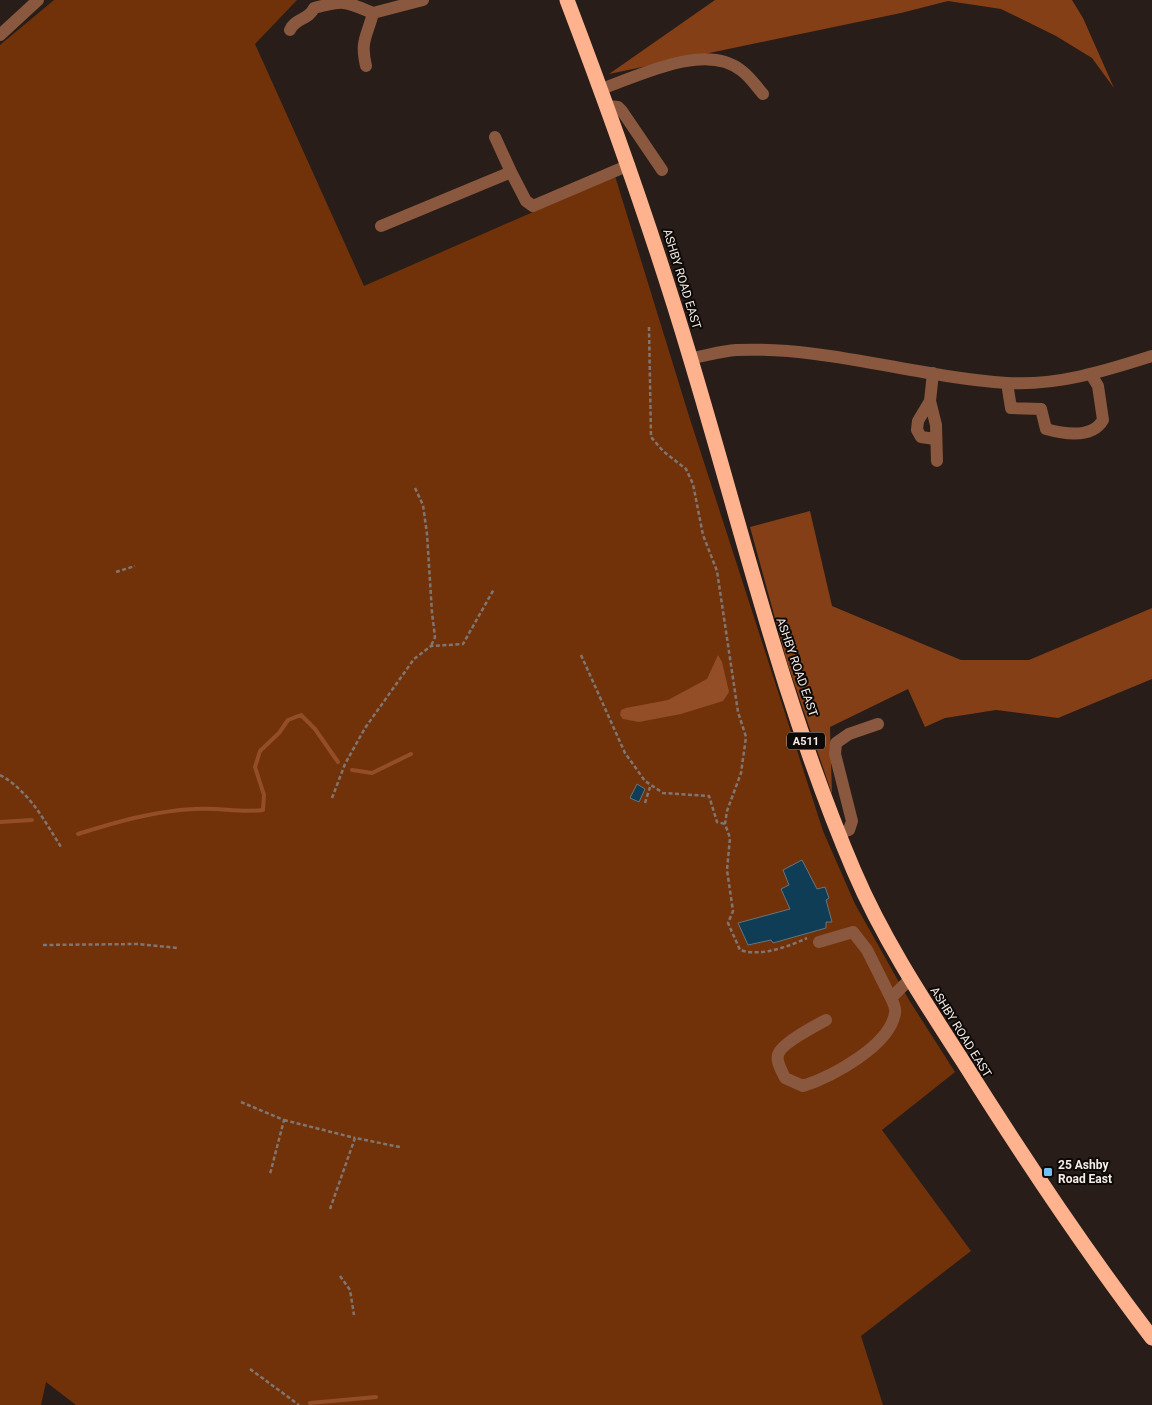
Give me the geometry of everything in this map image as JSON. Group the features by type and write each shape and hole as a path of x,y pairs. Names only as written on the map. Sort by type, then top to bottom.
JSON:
{"highway":[{"name":"ASHBY ROAD EAST","path":"567,0 629,165 690,358 772,645 839,833 856,875 910,979 1034,1170 1111,1284 1152,1338"}],"street":[{"path":"0,35 38,0"},
{"path":"290,30 293,24 311,15 314,8 338,1 348,2 374,13 388,11 423,0"},
{"path":"366,66 362,49 363,40 374,13"},
{"path":"599,85 701,58 729,64 741,70 763,94"},
{"path":"607,106 618,107 622,111 662,170"},
{"path":"495,137 526,201 533,206 629,165"},
{"path":"382,226 511,172"},
{"path":"690,358 734,350 776,350 861,360 1007,383 1038,382 1092,376 1152,356"},
{"path":"933,372 930,401 936,425 937,461"},
{"path":"1007,383 1011,408 1041,409 1046,429 1080,433 1094,430 1103,420 1098,386 1092,376"},
{"path":"930,401 918,421 917,430 921,437 935,439"},
{"path":"839,833 849,830 852,821 835,754 836,743 849,734 878,724"},
{"path":"814,940 853,932 868,950 892,998 896,1012 888,1029 869,1051 817,1081 803,1086 785,1078 778,1061 778,1054 783,1047 826,1020"},
{"path":"892,998 910,979"}],"path":[{"path":"649,327 651,437 663,451 686,469 693,484 703,535 717,570 738,712 746,737 741,773 727,811 725,824 730,838 727,870 732,911 728,923 740,950 750,953 763,952 814,940"},
{"path":"332,798 345,764 365,728 414,659 431,646 435,637 427,534 423,506 415,488"},
{"path":"116,572 135,566"},
{"path":"431,646 463,644 494,589"},
{"path":"582,655 625,753 646,781 663,793 709,796 717,822 725,824"},
{"path":"0,775 10,781 32,801 61,847"},
{"path":"645,803 650,786"},
{"path":"44,946 137,944 178,948"},
{"path":"241,1102 284,1120 400,1147"},
{"path":"270,1174 284,1120"},
{"path":"330,1209 355,1138"},
{"path":"340,1276 350,1290 354,1315"},
{"path":"250,1369 299,1405"}],"shaded area":[{"path":"54,0 297,0 255,44 364,286 615,176 689,416 823,831 855,904 909,1000 955,1072 882,1130 971,1251 861,1336 883,1405 76,1405 46,1382 41,1405 0,1405 0,45"},
{"path":"715,0 1072,0 1083,18 1114,88 1092,58 1056,36 1001,9 948,1 901,13 609,74"},
{"path":"810,511 832,606 961,660 1029,660 1152,608 1152,679 1058,718 996,710 945,718 925,727 908,689 830,727 832,794 787,662 750,527"},
{"path":"718,655 722,662 729,692 723,701 681,714 639,722 623,719 620,715 621,710 626,708 668,700 707,679"}],"building":[{"path":"637,784 645,789 639,802 630,798"},
{"path":"802,860 817,889 825,887 829,898 826,900 832,922 826,922 826,928 773,943 771,940 748,945 738,923 790,909 781,889 789,885 783,870"}],"waterway":[{"path":"78,834 121,821 179,810 263,810 264,795 255,767 260,751 279,733 288,720 301,715 315,729 338,762"},
{"path":"352,770 372,773 411,754"},
{"path":"0,822 32,820"},
{"path":"310,1403 376,1397"}],"place":[{"name":"25 Ashby Road East","path":"1048,1172"}]}
